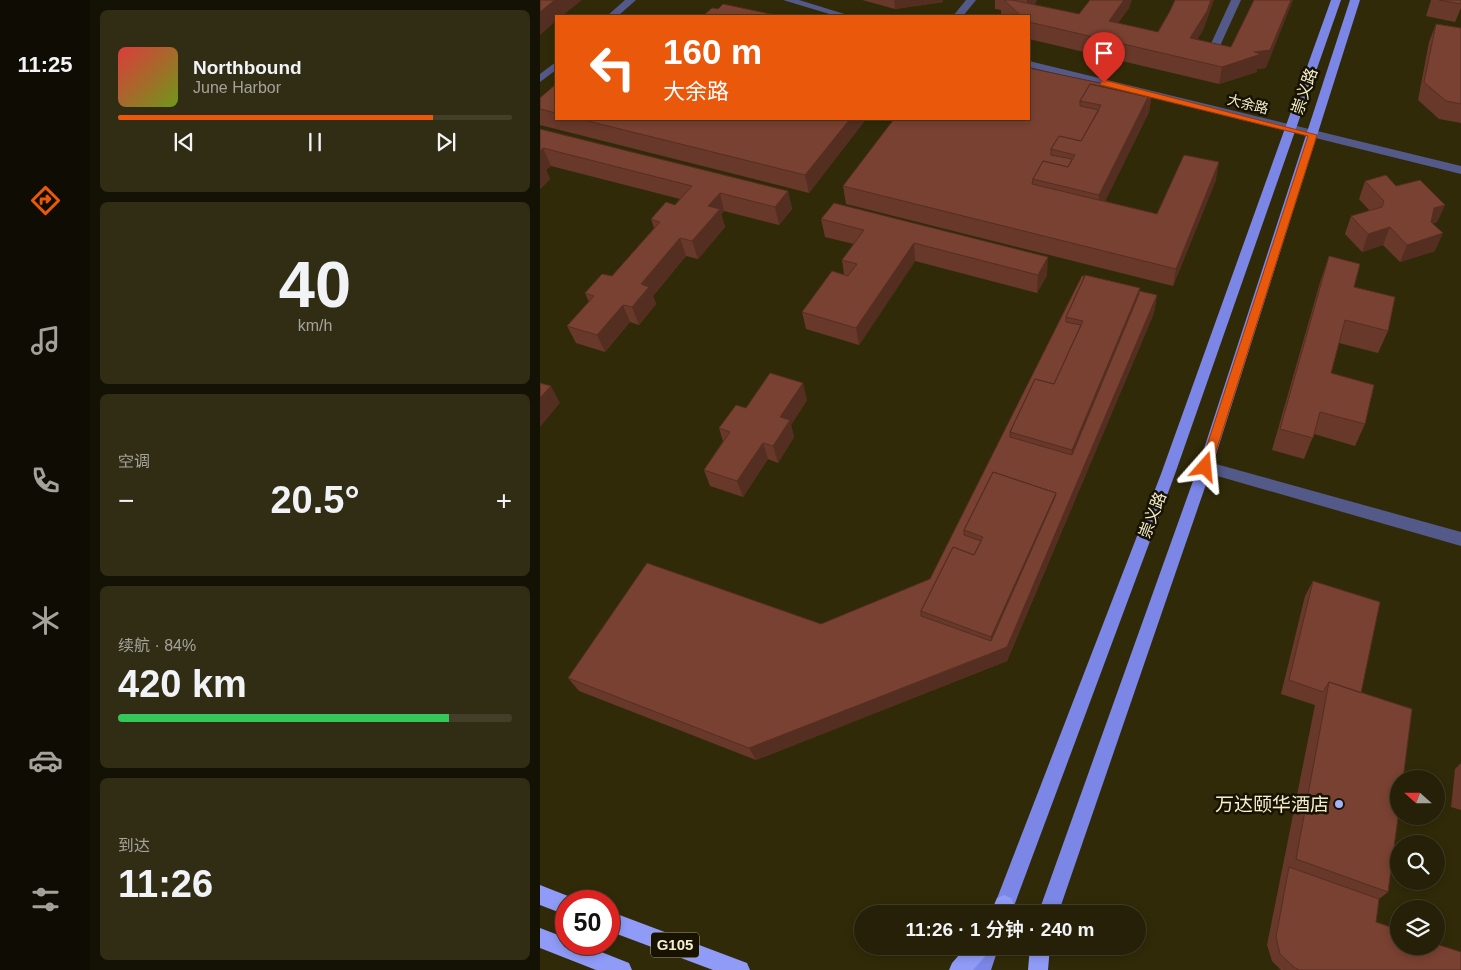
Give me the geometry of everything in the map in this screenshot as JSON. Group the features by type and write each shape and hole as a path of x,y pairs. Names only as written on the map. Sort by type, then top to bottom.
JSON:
{"highway":[{"path":"540,895 555,901"},
{"name":"G105","path":"620,925 740,970"},
{"path":"540,938 622,970"},
{"path":"959,970 973,955"},
{"path":"1038,955 1038,970"}],"main road":[{"name":"崇义路","path":"1004,905 1168,474 1336,0"},
{"name":"崇义路","path":"1051,905 1205,467 1313,135 1354,0"},
{"path":"981,970 986,955"},
{"path":"1029,970 1035,955"}],"street":[{"path":"613,15 631,0"},
{"path":"788,0 842,15"},
{"path":"959,15 971,0"},
{"path":"1214,48 1236,0"},
{"name":"大余路","path":"1030,64 1290,130 1461,170"},
{"path":"540,79 555,66"},
{"path":"1205,467 1461,539"}],"building":[{"path":"540,0 555,0 540,12"},
{"path":"1004,0 1079,14 1090,0 1124,0 1109,21 1158,32 1175,0 1211,0 1207,11 1190,38 1231,47 1254,0 1291,0 1270,50 1254,52 1261,54 1222,67 1030,22 1030,15 1020,15"},
{"path":"1439,0 1461,0 1461,4"},
{"path":"723,4 775,15 704,15 712,8 718,9"},
{"path":"1436,24 1461,28 1461,104 1446,101 1424,82"},
{"path":"1030,68 1152,94 1148,102 1148,97 1090,84 1080,101 1080,106 1099,110 1081,141 1059,136 1051,149 1051,155 1072,159 1068,167 1043,161 1032,184 1157,214 1184,155 1219,162 1176,269 843,186 893,120 1030,120"},
{"path":"1090,84 1148,97 1099,195 1033,179 1043,161 1068,167 1075,155 1051,149 1059,136 1081,141 1101,105 1080,101"},
{"path":"555,85 555,113 540,109 540,98"},
{"path":"584,120 849,120 805,175"},
{"path":"540,129 788,191 775,207 720,193 708,206 720,209 692,241 680,238 641,284 649,287 632,307 623,305 597,335 567,326 594,296 585,293 602,274 612,276 660,222 651,219 666,202 675,205 692,186 543,148 540,151"},
{"path":"1386,175 1396,186 1420,180 1445,205 1434,208 1431,222 1443,233 1407,245 1390,227 1368,234 1351,216 1382,207 1384,201 1365,181"},
{"path":"834,203 1048,257 1038,275 914,243 856,328 802,312 832,271 848,276 857,264 842,260 864,230 821,219"},
{"path":"1329,256 1360,264 1354,287 1395,297 1388,331 1345,320 1331,373 1374,385 1365,424 1320,412 1313,438 1280,429"},
{"path":"1085,275 1140,288 1072,450 1010,432 1035,379 1054,384 1083,321 1066,317"},
{"path":"1082,276 1085,276 1066,317 1066,322 1081,325 1054,384 1035,379 1010,432 1010,437 1072,455 1139,291 1157,295 1007,647 749,748 568,678 647,563 821,624 930,579","holes":["993,472 1056,493 991,641 921,616 921,611 953,547 974,555 981,541 964,535 964,530"]},
{"path":"770,373 803,383 780,417 790,420 773,446 763,443 737,481 704,470 730,432 719,428 736,405 746,408"},
{"path":"540,383 551,386 540,398"},
{"path":"993,472 1056,493 991,637 921,611 953,547 974,555 983,537 964,530"},
{"path":"1313,581 1380,602 1361,693 1329,682 1323,692 1289,680"},
{"name":"万达颐华酒店","path":"1329,682 1412,709 1404,770 1390,770 1390,825 1397,825 1396,835 1390,835 1388,892 1296,859"},
{"path":"1289,867 1379,899 1376,922 1390,927 1390,955 1445,955 1445,947 1461,952 1461,970 1300,970 1295,968 1280,954 1276,937"}],"place":[{"name":"万达颐华酒店","path":"1339,804"}],"route":[{"path":"1104,83 1313,135 1205,467"}]}
